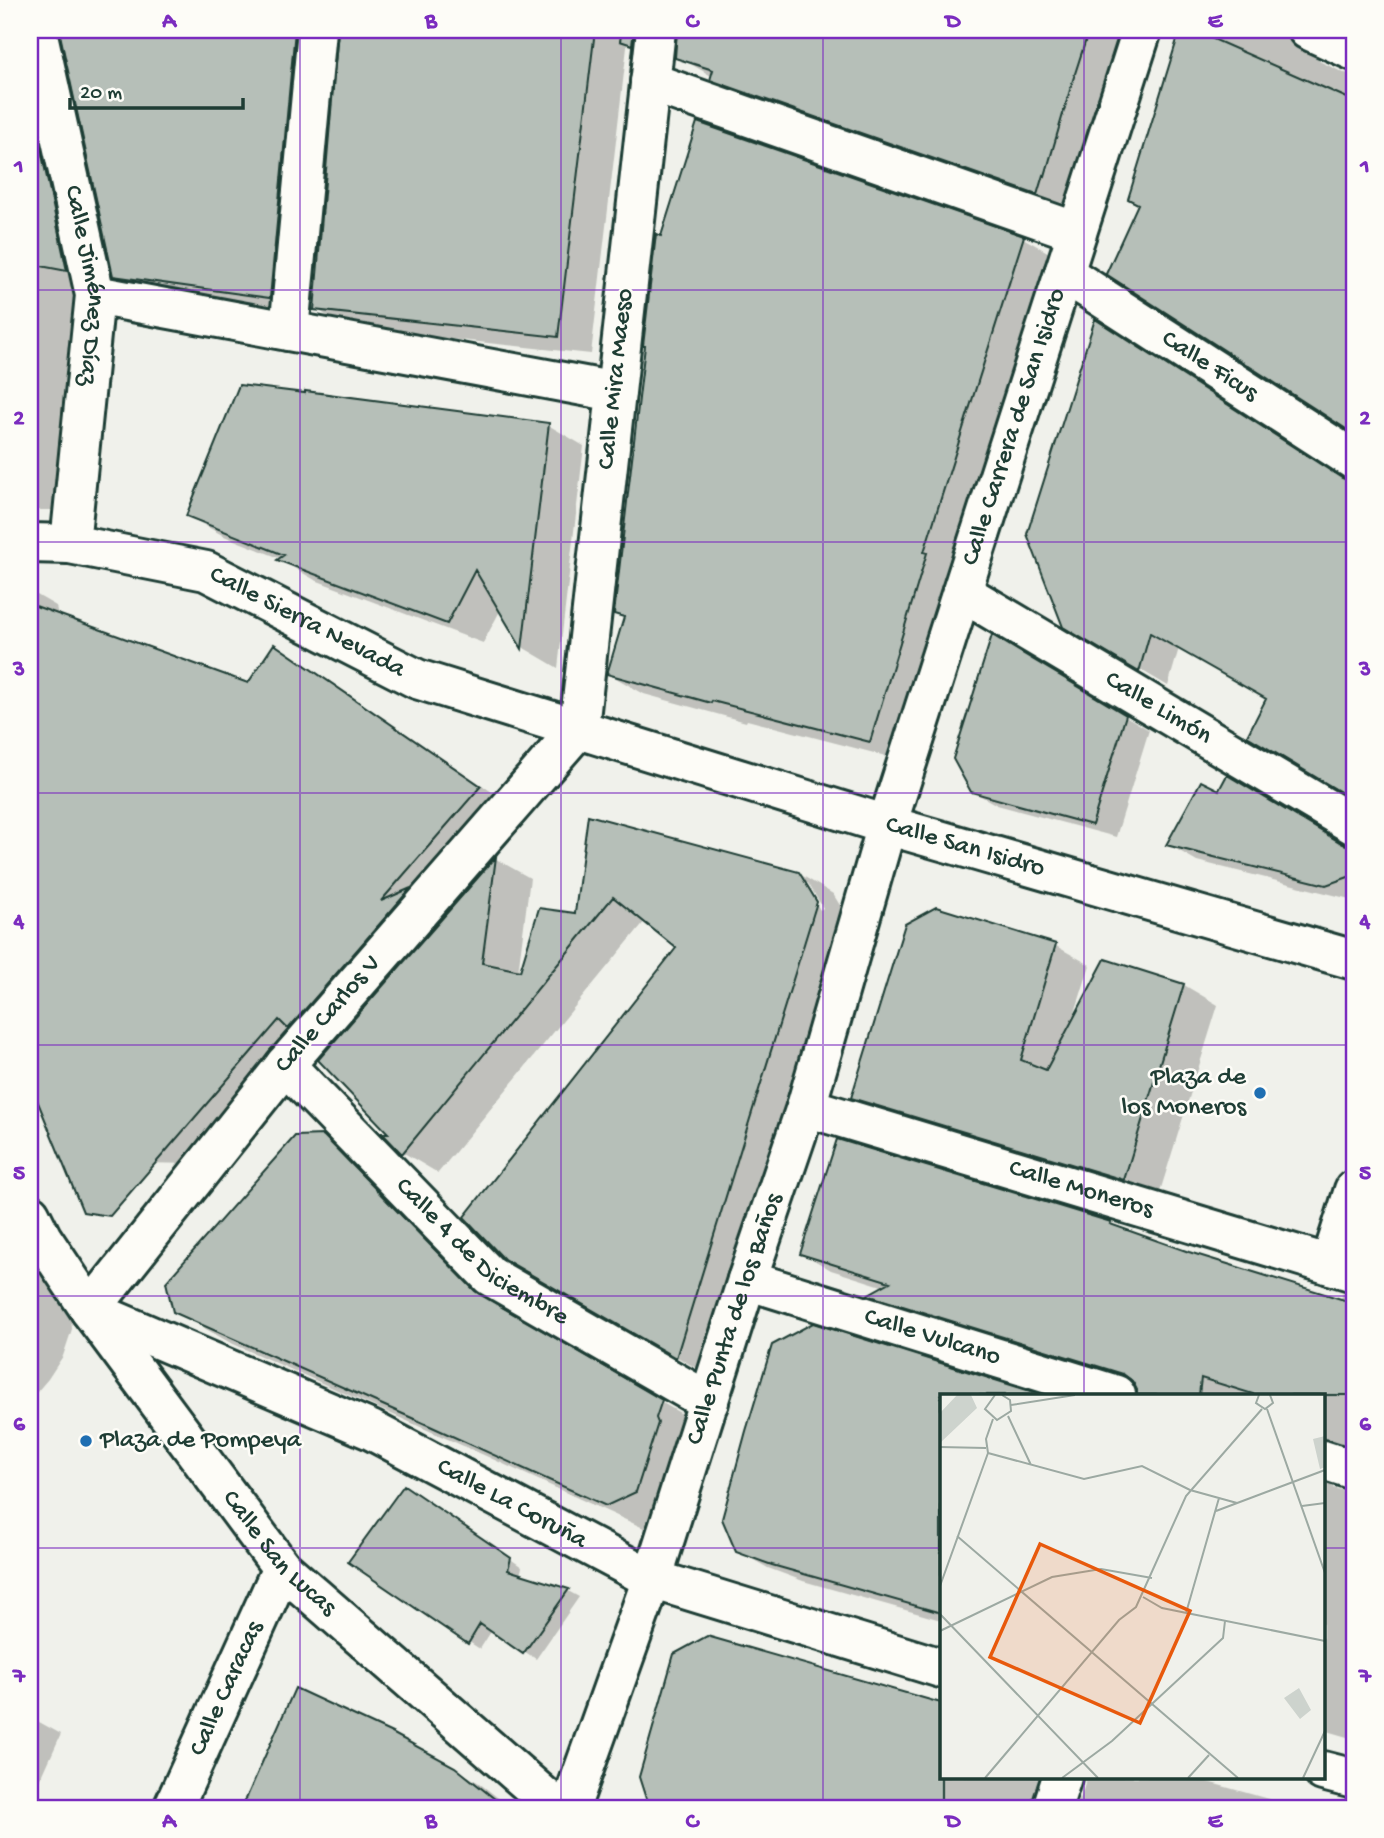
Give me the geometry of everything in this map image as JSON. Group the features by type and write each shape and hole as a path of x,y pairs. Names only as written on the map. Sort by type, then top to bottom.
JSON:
{"street":[{"path":"289,331 317,30"},
{"name":"Calle Mira Maeso","path":"579,728 656,30"},
{"name":"Calle Carrera de San Isidro","path":"887,825 1142,30"},
{"path":"1308,30 1354,51"},
{"name":"Calle Jiménez Díaz","path":"35,32 95,295 71,544"},
{"path":"650,82 1077,232"},
{"name":"Calle Ficus","path":"1064,272 1354,460"},
{"path":"95,295 615,392"},
{"name":"Calle Sierra Nevada","path":"30,543 71,544 206,571 417,679 579,728"},
{"name":"Calle Limón","path":"962,592 1354,825"},
{"name":"Calle San Isidro","path":"579,728 887,825 1354,960"},
{"name":"Calle Carlos V","path":"90,1310 285,1065 579,728"},
{"name":"Calle Punta de los Baños","path":"570,1808 652,1579 747,1280 806,1107 887,825"},
{"name":"Calle 4 de Diciembre","path":"285,1065 490,1276 709,1402"},
{"name":"Calle Moneros","path":"806,1107 1342,1269"},
{"path":"1342,1269 1354,1190"},
{"name":"Calle San Lucas","path":"30,1214 42,1238 90,1310 282,1568 557,1808"},
{"name":"Calle Vulcano","path":"747,1280 1113,1394"},
{"name":"Calle La Coruña","path":"90,1310 372,1430 652,1579 940,1668"},
{"path":"1324,1460 1354,1470"},
{"name":"Calle Caracas","path":"173,1808 282,1568"},
{"path":"1324,1771 1354,1779"},
{"path":"1052,1808 1062,1778"}],"building":[{"path":"59,30 295,30 270,298 113,276"},
{"path":"338,30 595,30 558,337 314,310"},
{"path":"622,30 634,30 632,45 620,41"},
{"path":"677,30 1089,30 1037,195 710,80 713,70 675,58"},
{"path":"1180,30 1193,30 1354,101 1354,434 1106,274 1138,204 1128,199"},
{"path":"30,99 67,271 30,264"},
{"path":"697,122 1024,236 924,552 927,553 870,742 607,674 624,617 614,614 656,234 661,236"},
{"path":"1095,319 1342,478 1354,482 1354,800 1247,736 1266,699 1150,633 1139,672 1063,627 1027,534"},
{"path":"239,385 549,423 522,649 475,570 447,624 277,560 284,555 186,516"},
{"path":"30,604 248,683 274,644 481,786 381,901 411,888 288,1029 279,1020 110,1216 83,1212 30,1083"},
{"path":"992,635 1126,715 1092,825 971,792 953,759"},
{"path":"1227,775 1343,844 1354,847 1354,875 1326,885 1166,845 1201,781 1219,790"},
{"path":"588,815 799,872 817,902 676,1358 504,1259 464,1217 676,948 613,897 402,1154 382,1133 388,1133 318,1060 496,857 482,963 520,971 539,908 575,913"},
{"path":"936,907 1056,944 1021,1060 1046,1070 1105,959 1184,984 1124,1180 851,1098 905,924"},
{"path":"323,1135 475,1291 662,1400 656,1418 658,1423 636,1492 606,1506 173,1312 166,1282 295,1136"},
{"path":"837,1139 1111,1222 1110,1224 1189,1252 1354,1303 1354,1395 1253,1394 1201,1378 1199,1394 1137,1394 1132,1381 1123,1374 867,1295 890,1282 800,1254"},
{"path":"813,1323 1040,1394 940,1394 940,1613 772,1565 736,1552 722,1519 772,1345"},
{"path":"404,1485 511,1558 508,1570 569,1589 523,1654 480,1624 468,1644 348,1562"},
{"path":"707,1636 940,1703 941,1808 649,1808 639,1777 674,1654"},
{"path":"295,1688 392,1733 455,1767 506,1808 242,1808"}],"place":[{"name":"Plaza de los Moneros","path":"1260,1093"},
{"name":"Plaza de Pompeya","path":"86,1441"}]}
